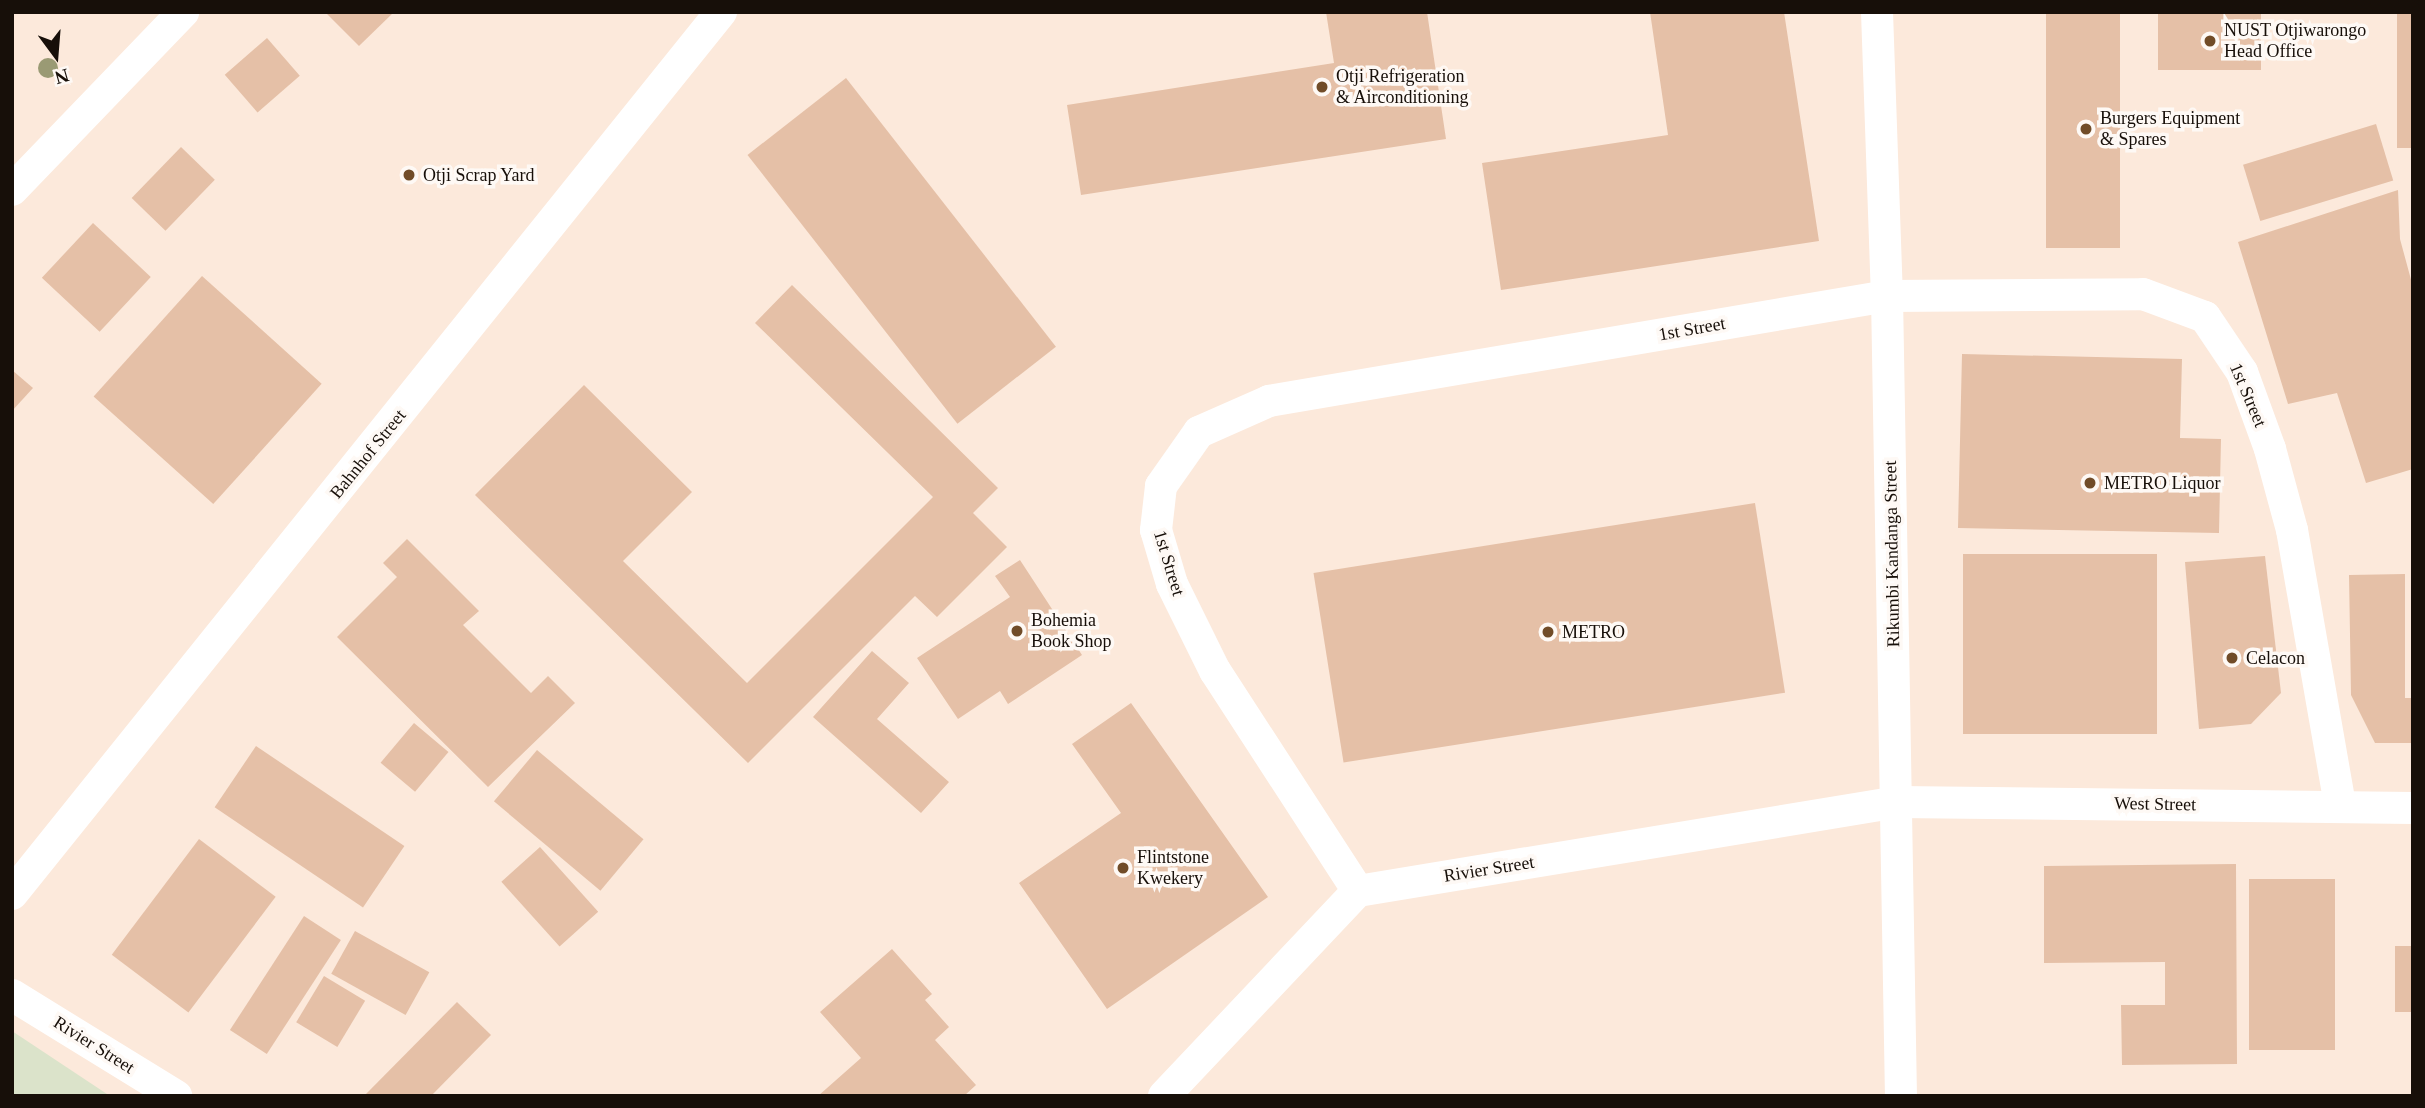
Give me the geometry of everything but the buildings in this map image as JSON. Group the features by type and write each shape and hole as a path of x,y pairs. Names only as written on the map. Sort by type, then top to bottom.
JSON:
{"street":[{"path":"12,190 183,12"},
{"name":"Bahnhof Street","path":"12,894 722,12"},
{"name":"Rikumbi Kandanga Street","path":"1877,12 1887,296 1898,802 1901,1096"},
{"name":"1st Street","path":"1358,891 1215,671 1172,584 1156,530 1161,486 1199,432 1269,401 1887,296 2143,294 2205,317 2242,372 2270,449 2292,530 2340,806"},
{"name":"West Street","path":"1898,802 2413,808"},
{"name":"Rivier Street","path":"1358,891 1898,802"},
{"path":"1164,1096 1358,891"},
{"name":"Rivier Street","path":"12,995 176,1096"}],"green space":[{"path":"12,1031 110,1096 12,1096"}],"place":[{"name":"NUST Otjiwarongo Head Office","path":"2210,41"},
{"name":"Otji Refrigeration & Airconditioning","path":"1322,87"},
{"name":"Burgers Equipment & Spares","path":"2086,129"},
{"name":"Otji Scrap Yard","path":"409,175"},
{"name":"METRO Liquor","path":"2090,483"},
{"name":"Bohemia Book Shop","path":"1017,631"},
{"name":"METRO","path":"1548,632"},
{"name":"Celacon","path":"2232,658"},
{"name":"Flintstone Kwekery","path":"1123,868"}]}
